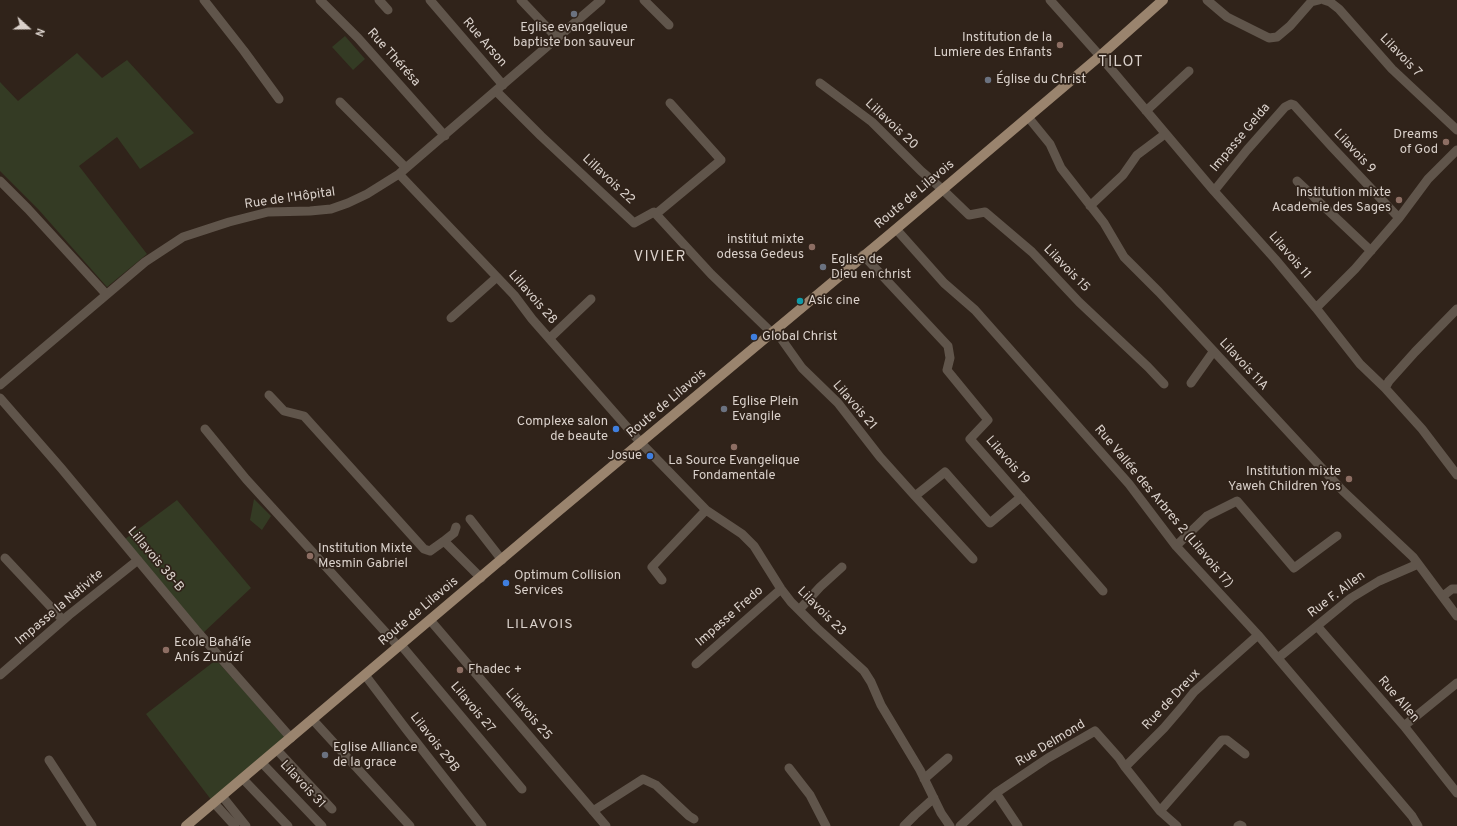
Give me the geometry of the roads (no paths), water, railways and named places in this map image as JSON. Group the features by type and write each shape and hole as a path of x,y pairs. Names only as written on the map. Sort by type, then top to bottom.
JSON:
{"main road":[{"name":"Route de Lilavois","path":"186,826 863,255 896,229 1100,56 1163,0"}],"street":[{"name":"Rue Thérésa","path":"320,0 358,38 445,136"},
{"path":"379,0 388,10"},
{"name":"Rue Arson","path":"430,0 503,85"},
{"path":"521,0 557,38"},
{"name":"Rue de l'Hôpital","path":"0,385 145,262 183,237 229,222 268,212 310,211 331,208 348,203 403,171 601,0"},
{"path":"644,0 669,25"},
{"name":"Lilavois 11","path":"1050,0 1100,56 1214,191 1275,259 1360,364 1385,388 1422,428 1457,475"},
{"path":"1207,0 1227,16 1268,38 1277,37 1290,26 1311,2 1319,0"},
{"name":"Lilavois 7","path":"1324,0 1330,2 1339,9 1392,69 1457,130"},
{"path":"205,1 279,99"},
{"path":"1146,111 1189,71"},
{"name":"Lillavois 20","path":"820,83 872,122 921,171 942,189"},
{"name":"Lillavois 22","path":"496,91 541,136 634,223 654,212 656,214"},
{"name":"Lillavois 28","path":"340,102 514,295 532,319 641,443"},
{"path":"670,103 721,160 656,214 711,274 773,332"},
{"name":"Impasse Gelda","path":"1214,191 1247,150 1285,107 1291,104"},
{"name":"Lilavois 9","path":"1291,104 1294,105 1332,148 1400,218"},
{"name":"Lilavois 11A","path":"1028,117 1050,144 1061,168 1104,223 1124,257 1159,292 1343,491 1413,557 1457,616"},
{"path":"1090,206 1123,175 1138,155 1165,134"},
{"path":"1316,308 1355,269 1400,218 1428,179 1457,150"},
{"path":"0,181 28,208 106,294"},
{"path":"1297,181 1371,251"},
{"name":"Lilavois 15","path":"942,189 968,215 984,212 1032,252 1068,291 1164,384"},
{"name":"Rue Vallée des Arbres 2 (Lilavois 17)","path":"896,229 944,283 975,310 1124,478 1176,546 1278,658 1412,816 1418,826"},
{"name":"Lilavois 19","path":"863,255 948,346 950,358 947,370 988,420 970,439 1103,591"},
{"path":"451,318 497,277"},
{"path":"550,338 591,299"},
{"path":"1385,388 1389,381 1415,352 1457,309"},
{"name":"Lilavois 21","path":"773,332 802,368 838,403 880,457 973,559"},
{"path":"1191,383 1213,352"},
{"path":"269,395 284,411 304,416 424,549 430,551 454,533 456,527"},
{"name":"Lillavois 38-B","path":"0,398 291,738"},
{"name":"Lilavois 27","path":"204,429 246,479 400,646 522,789"},
{"name":"Lilavois 23","path":"641,443 706,510 742,534 754,546 781,589 799,610 864,671 872,682 881,705 950,826"},
{"path":"915,496 945,472 990,523 1021,497"},
{"path":"1176,546 1207,516 1237,501 1294,568 1337,536"},
{"path":"662,580 652,567 706,510"},
{"path":"470,519 502,560"},
{"path":"444,541 481,578"},
{"path":"5,558 63,620"},
{"name":"Impasse la Nativite","path":"0,675 63,620 138,560"},
{"name":"Rue F. Allen","path":"1278,658 1362,591 1379,581 1418,564"},
{"path":"799,610 820,587 842,567"},
{"path":"1443,596 1452,588 1457,588"},
{"name":"Impasse Fredo","path":"696,664 781,589"},
{"name":"Lilavois 25","path":"430,620 606,826"},
{"name":"Rue Allen","path":"1317,626 1404,726 1457,793"},
{"name":"Rue de Dreux","path":"1125,767 1160,733 1194,692 1258,635"},
{"name":"Lilavois 29B","path":"365,675 482,826"},
{"path":"1404,726 1457,683"},
{"path":"313,720 410,826"},
{"name":"Rue Delmond","path":"960,826 996,793 1048,758 1095,731 1119,758 1160,811 1177,826"},
{"path":"1160,811 1222,740 1227,740 1245,754"},
{"path":"277,750 332,809"},
{"path":"924,779 948,758"},
{"path":"49,760 92,826"},
{"name":"Lilavois 31","path":"262,763 322,826"},
{"path":"789,768 810,795 826,826"},
{"path":"243,779 288,826"},
{"path":"593,810 643,779 656,785 694,819"},
{"path":"996,793 1018,826"},
{"path":"904,826 915,814 934,798"},
{"path":"218,800 235,826"},
{"path":"218,800 246,826"},
{"path":"1238,826 1242,826"}],"place":[{"name":"Eglise evangelique baptiste bon sauveur","path":"574,14"},
{"name":"Institution de la Lumiere des Enfants","path":"1060,45"},
{"name":"Église du Christ","path":"988,80"},
{"name":"Dreams of God","path":"1446,142"},
{"name":"Institution mixte Academie des Sages","path":"1399,200"},
{"name":"institut mixte odessa Gedeus","path":"812,247"},
{"name":"Eglise de Dieu en christ","path":"823,267"},
{"name":"Asic cine","path":"800,301"},
{"name":"Global Christ","path":"754,337"},
{"name":"Eglise Plein Evangile","path":"724,409"},
{"name":"Complexe salon de beaute","path":"616,429"},
{"name":"La Source Evangelique Fondamentale","path":"734,447"},
{"name":"Josue","path":"650,456"},
{"name":"Institution mixte Yaweh Children Yos","path":"1349,479"},
{"name":"Institution Mixte Mesmin Gabriel","path":"310,556"},
{"name":"Optimum Collision Services","path":"506,583"},
{"name":"Ecole Bahá'íe Anís Zunúzí","path":"166,650"},
{"name":"Fhadec +","path":"460,670"},
{"name":"Eglise Alliance de la grace","path":"325,755"}],"district":[{"name":"TILOT","path":"1121,63"},
{"name":"VIVIER","path":"660,258"},
{"name":"LILAVOIS","path":"540,625"}]}
